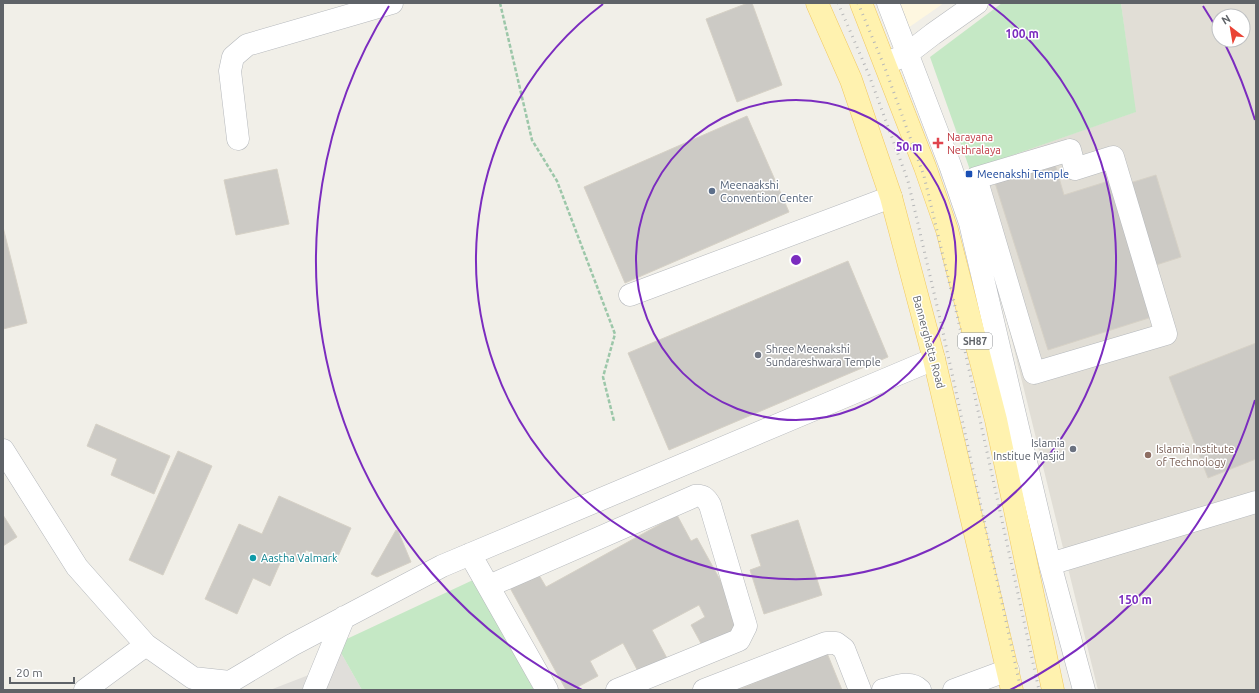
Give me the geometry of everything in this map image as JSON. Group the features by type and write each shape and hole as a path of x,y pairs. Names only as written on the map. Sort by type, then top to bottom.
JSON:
{"main road":[{"name":"Bannerghatta Road","path":"817,3 851,80 891,197 934,359 1010,680"},
{"name":"SH87","path":"861,3 886,64 947,230 996,420 1053,690"}],"street":[{"path":"238,139 230,71 232,57 247,45 392,3"},
{"path":"888,3 950,165 979,221 1034,374 1166,334 1113,157 1075,169 1070,150 976,178 979,221 1050,564 1084,690"},
{"path":"886,64 907,54 977,3"},
{"path":"630,295 891,197"},
{"path":"3,450 77,568 146,645 188,684 230,682 292,645 442,566 934,359"},
{"path":"634,485 649,516"},
{"path":"488,586 695,496 700,496 706,499 710,505 746,626 739,640 617,690"},
{"path":"1050,564 1256,502"},
{"path":"470,554 547,690"},
{"path":"314,690 344,617"},
{"path":"704,690 826,643 836,643 844,649 860,690"},
{"path":"85,690 146,645"},
{"path":"954,690 1010,680"},
{"path":"883,690 908,684 917,687 920,690"}],"path":[{"path":"500,3 532,140 557,181 615,334 604,377 614,421"}],"shaded area":[{"path":"898,3 944,3 908,28"},
{"name":"Islamia Institute of Technology","path":"1121,3 1256,3 1256,690 1098,690 970,170 1135,112"},
{"path":"336,644 362,690 270,690 319,671"}],"green space":[{"path":"1002,3 1121,3 1136,112 970,170 930,57"},
{"path":"473,580 534,690 362,690 336,644"}],"building":[{"path":"748,3 752,3 782,85 737,102 706,19"},
{"path":"747,116 789,212 625,283 584,187"},
{"name":"Narayana Nethralaya","path":"1055,164 1064,195 1112,180 1155,316 1048,350 995,183"},
{"path":"277,169 289,224 236,235 224,180"},
{"path":"1156,175 1181,257 1156,265 1130,183"},
{"path":"3,227 27,323 3,329"},
{"name":"Shree Meenakshi Sundareshwara Temple","path":"848,261 888,357 669,450 628,353"},
{"path":"1256,343 1256,459 1208,478 1169,377"},
{"path":"96,424 170,456 154,494 111,475 117,459 87,446"},
{"path":"178,451 212,466 163,575 129,560"},
{"name":"Aastha Valmark","path":"279,496 351,528 335,563 306,550 301,562 284,554 270,586 253,578 237,614 205,599 239,524 262,534"},
{"path":"3,515 17,537 3,546"},
{"path":"677,515 691,541 697,538 734,605 728,608 739,628 703,647 691,625 705,617 699,605 652,630 669,662 641,677 623,643 590,661 598,676 572,690 566,690 509,586 536,570 546,587"},
{"path":"798,520 822,595 764,614 750,570 761,566 751,535"},
{"path":"396,530 398,531 411,562 377,577 371,574"},
{"path":"827,653 842,690 737,690"}],"railway":[{"path":"838,3 869,75 908,181 941,323 1021,690"},
{"path":"858,3 885,68 924,176 958,319 1039,690"}],"place":[{"name":"Narayana Nethralaya","path":"938,143"},
{"name":"Meenakshi Temple","path":"969,174"},
{"name":"Meenaakshi Convention Center","path":"712,191"},
{"name":"Shree Meenakshi Sundareshwara Temple","path":"758,355"},
{"name":"Islamia Institue Masjid","path":"1073,449"},
{"name":"Islamia Institute of Technology","path":"1148,455"},
{"name":"Aastha Valmark","path":"253,558"}]}
